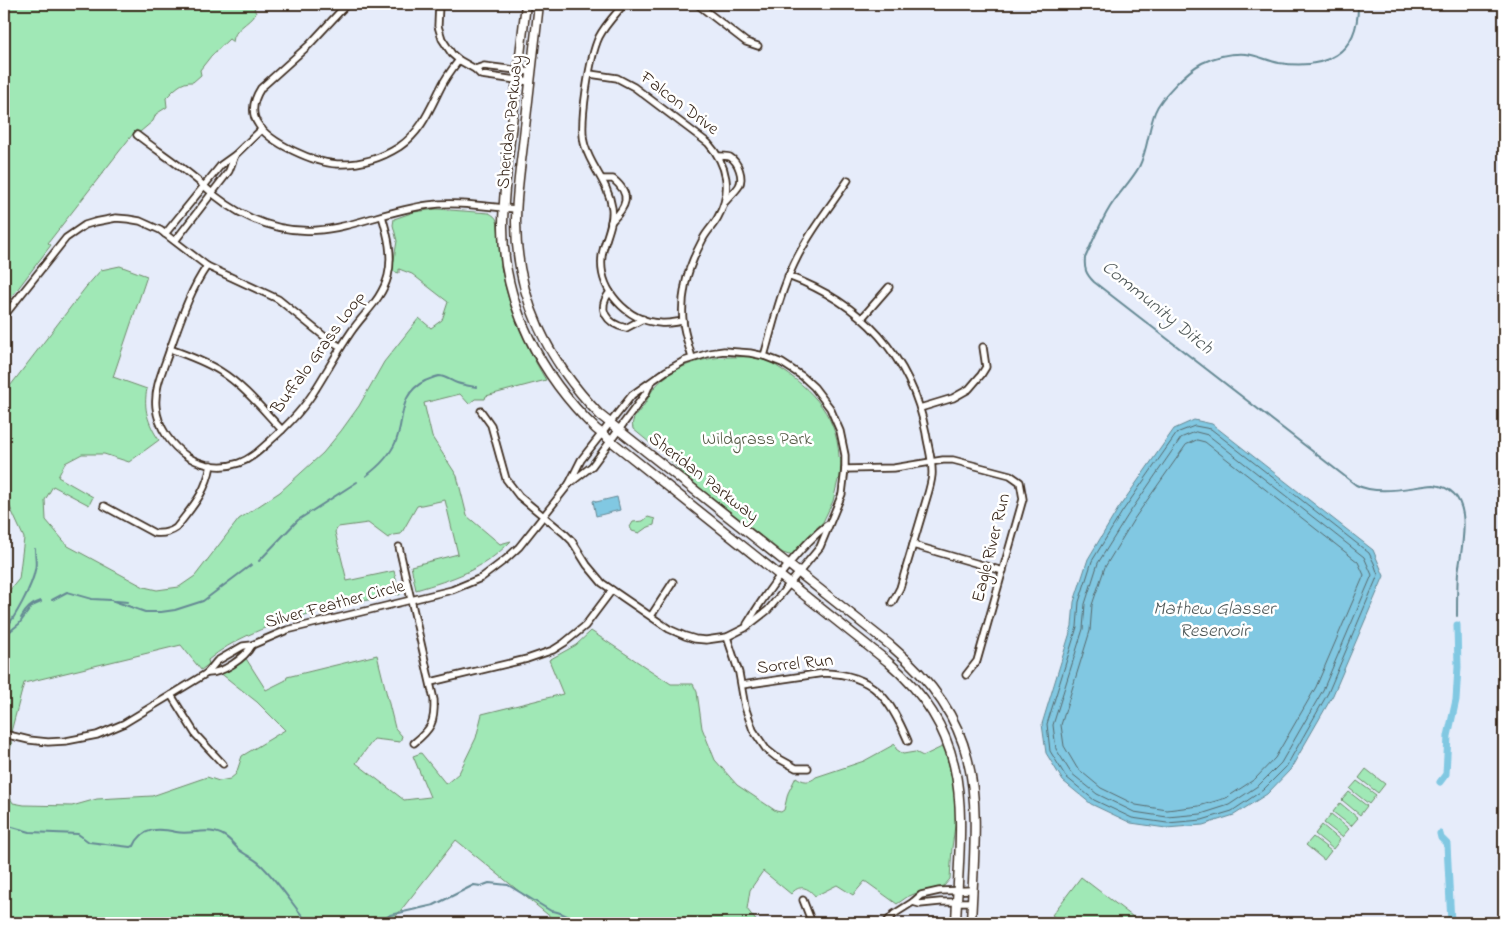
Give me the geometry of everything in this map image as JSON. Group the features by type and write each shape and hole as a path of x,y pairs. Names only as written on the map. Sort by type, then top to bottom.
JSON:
{"main road":[{"name":"Sheridan Parkway","path":"526,4 516,81 504,208 503,239 508,275 514,301 522,323 538,355 557,386 602,434 899,671 917,690 936,719 953,759 959,788 961,823 956,923"},
{"name":"Sheridan Parkway","path":"539,4 516,209 520,269 536,323 548,348 568,379 584,398 610,423 798,572 912,665 929,683 950,713 960,735 974,793 975,817 970,923"}],"street":[{"path":"347,4 257,94 254,112 258,124 287,147 320,161 338,164 355,163 378,158 401,146 418,130 432,108 440,87 459,60"},
{"path":"439,4 438,26 442,39 452,54 482,75 530,82"},
{"path":"624,4 599,36 593,51 583,118 584,144 603,179 610,196 612,211 602,255 604,276 610,292 618,305 629,313 658,323 683,322"},
{"path":"697,4 746,42 758,46"},
{"path":"475,69 484,66 531,72"},
{"name":"Falcon Drive","path":"590,74 616,78 634,87 708,143 718,156 723,167 727,186 726,201"},
{"path":"175,241 208,190 221,164 235,155 262,129"},
{"path":"138,135 238,212 267,224 298,230 329,229 431,204 516,209"},
{"path":"165,234 229,171 235,155"},
{"name":"Falcon Drive","path":"692,358 683,322 685,286 693,259 704,238 718,218 726,201 739,186 741,180 740,173 733,160 728,156 718,156"},
{"path":"603,179 613,179 625,195 626,202 623,208 611,222"},
{"path":"764,356 788,276 802,248 848,180"},
{"name":"Buffalo Grass Loop","path":"207,266 187,301 157,390 158,419 167,436 181,451 192,459 211,465 230,465 248,459 282,430 310,398 358,321 378,297 388,276 390,252 382,216"},
{"path":"4,316 58,246 74,232 105,219 128,219 150,225 175,241 207,266 278,299 325,338 341,347"},
{"path":"788,276 833,296 876,331 897,358 907,376 920,408 931,462 931,481 900,588 892,602"},
{"path":"862,318 889,287"},
{"path":"610,292 604,302 604,311 612,324 626,328 643,319"},
{"path":"920,408 953,398 969,389 982,375 986,367 983,347"},
{"path":"170,350 193,358 221,372 244,390 282,430"},
{"name":"Silver Feather Circle","path":"4,734 48,742 82,739 97,735 123,724 171,695 207,673 210,667 217,661 243,646 252,645 287,630 466,585 494,569 519,546 544,516 569,484 581,460 632,395 666,371 692,358 724,351 764,356 793,369 814,387 835,418 840,431 845,455 842,494 820,547 768,610 745,628 727,636 706,640 695,639 676,633 612,590 594,575 565,534 544,516 519,496 506,479 491,425 481,411"},
{"name":"Silver Feather Circle","path":"569,484 592,466 646,393 650,384"},
{"name":"Eagle River Run","path":"845,469 894,468 943,460 962,461 1010,475 1020,482 1024,493 1023,499 1003,571 977,661 966,675"},
{"path":"104,506 149,531 160,534 171,531 176,528 199,498 206,484 211,465"},
{"path":"745,628 758,606 789,566 812,538 829,524"},
{"path":"160,534 161,541"},
{"path":"913,545 1003,571"},
{"path":"399,547 434,700 433,721 429,731 414,743"},
{"path":"651,616 674,582"},
{"path":"430,682 527,659 553,650 585,626 612,590"},
{"path":"727,636 739,673 748,719 758,740 786,764 796,768 808,768"},
{"path":"207,673 213,673 225,668 244,655 252,645"},
{"name":"Sorrel Run","path":"742,685 824,673 841,674 857,679 876,690 891,705 908,741"},
{"path":"171,695 196,735 223,764"},
{"path":"886,923 894,914 921,895 938,891 972,890"},
{"path":"803,900 812,923"},
{"path":"913,902 920,904 972,902"}],"green space":[{"path":"4,4 258,4 254,9 256,13 236,33 233,42 229,39 211,56 200,70 201,75 193,82 185,83 175,89 166,98 167,107 156,114 153,121 140,132 136,130 48,243 51,245 4,307"},
{"path":"437,209 489,213 496,218 500,259 506,291 523,337 546,380 486,396 485,399 475,399 469,404 460,394 424,403 432,437 457,476 467,516 500,544 511,541 490,559 467,572 416,590 411,566 458,554 445,500 417,506 401,534 388,538 368,523 338,527 335,532 347,581 394,571 400,595 395,594 322,610 272,625 227,646 208,660 209,664 201,670 181,645 24,683 11,732 4,730 4,597 19,579 24,538 9,505 4,501 4,394 86,287 101,270 120,266 147,276 113,377 147,389 147,416 159,440 129,462 104,454 82,454 65,463 58,477 93,497 89,505 53,486 45,500 46,520 68,546 144,587 157,590 179,587 195,576 239,519 280,492 323,453 359,406 384,362 419,318 431,328 442,320 448,302 412,274 399,269 399,273 392,271 397,241 393,225 394,219 414,212"},
{"name":"Wildgrass Park","path":"719,357 761,358 770,362 796,380 817,400 832,426 841,459 840,478 833,501 823,522 794,553 789,555 783,553 686,477 667,457 633,429 632,425 653,390 669,374 698,361"},
{"path":"648,517 655,519 654,525 639,533 632,531 630,527 633,522 643,521"},
{"path":"591,631 671,684 693,684 697,692 702,728 715,760 737,785 776,811 781,812 784,810 788,793 796,777 809,781 864,761 895,744 896,749 903,754 915,752 923,756 944,746 952,775 956,801 950,879 944,886 919,892 897,904 865,881 853,895 837,885 815,896 809,890 803,888 797,889 791,894 763,871 750,890 747,909 758,923 558,923 456,840 394,919 371,923 4,923 4,787 13,803 72,806 97,799 152,796 207,777 219,781 230,779 236,774 242,756 285,730 257,702 219,672 245,657 266,690 286,680 287,677 377,655 395,728 402,736 400,742 374,739 356,763 404,800 430,797 413,756 421,753 446,784 459,773 476,738 482,714 563,694 549,660 576,645"},
{"path":"4,740 12,742 4,772"},
{"path":"1366,769 1385,784 1378,793 1359,778"},
{"path":"1357,781 1376,795 1369,804 1350,789"},
{"path":"1349,792 1367,806 1360,815 1342,800"},
{"path":"1340,803 1358,818 1351,826 1333,812"},
{"path":"1331,814 1349,829 1342,837 1324,823"},
{"path":"1322,825 1340,840 1333,849 1315,834"},
{"path":"1313,837 1331,851 1324,860 1306,845"},
{"path":"1081,877 1141,923 1062,923 1052,915"}],"water":[{"name":"Mathew Glasser Reservoir","path":"1194,420 1212,424 1373,550 1384,576 1333,695 1290,770 1267,794 1234,815 1203,825 1166,828 1131,823 1091,804 1063,781 1046,753 1042,724 1072,626 1074,602 1088,559 1118,509 1174,429"},
{"path":"617,497 620,510 596,516 593,501"}],"waterway":[{"name":"Community Ditch","path":"1358,4 1357,21 1353,35 1346,46 1336,55 1324,61 1296,65 1279,63 1250,55 1229,55 1202,63 1182,78 1158,106 1139,167 1103,219 1085,258 1085,268 1087,274 1094,282 1356,485 1374,490 1394,490 1434,485 1448,489 1456,497 1462,508 1464,520 1464,534 1458,573 1457,616"},
{"path":"366,476 390,452 399,432 406,400 416,386 439,376 459,384 476,387"},
{"path":"259,561 298,520 357,482"},
{"path":"4,631 27,593 36,567 35,549"},
{"path":"111,600 145,612 175,610 203,601 251,565"},
{"path":"52,600 67,592 92,599 111,600"},
{"path":"21,618 29,607 41,601"},
{"path":"116,601 128,602"},
{"path":"4,636 19,624 32,606 41,602"},
{"name":"Community Ditch","path":"1440,782 1446,774 1448,736 1456,700 1458,667 1457,625"},
{"path":"4,821 9,826 30,832 78,834 89,842 130,847 134,846 142,835 152,830 181,833 209,831 221,834 267,871 308,923"},
{"name":"Community Ditch","path":"1440,834 1447,844 1451,923"},
{"path":"379,923 390,915 434,905 474,885 481,886 489,883 508,885 551,911 590,923"}]}
